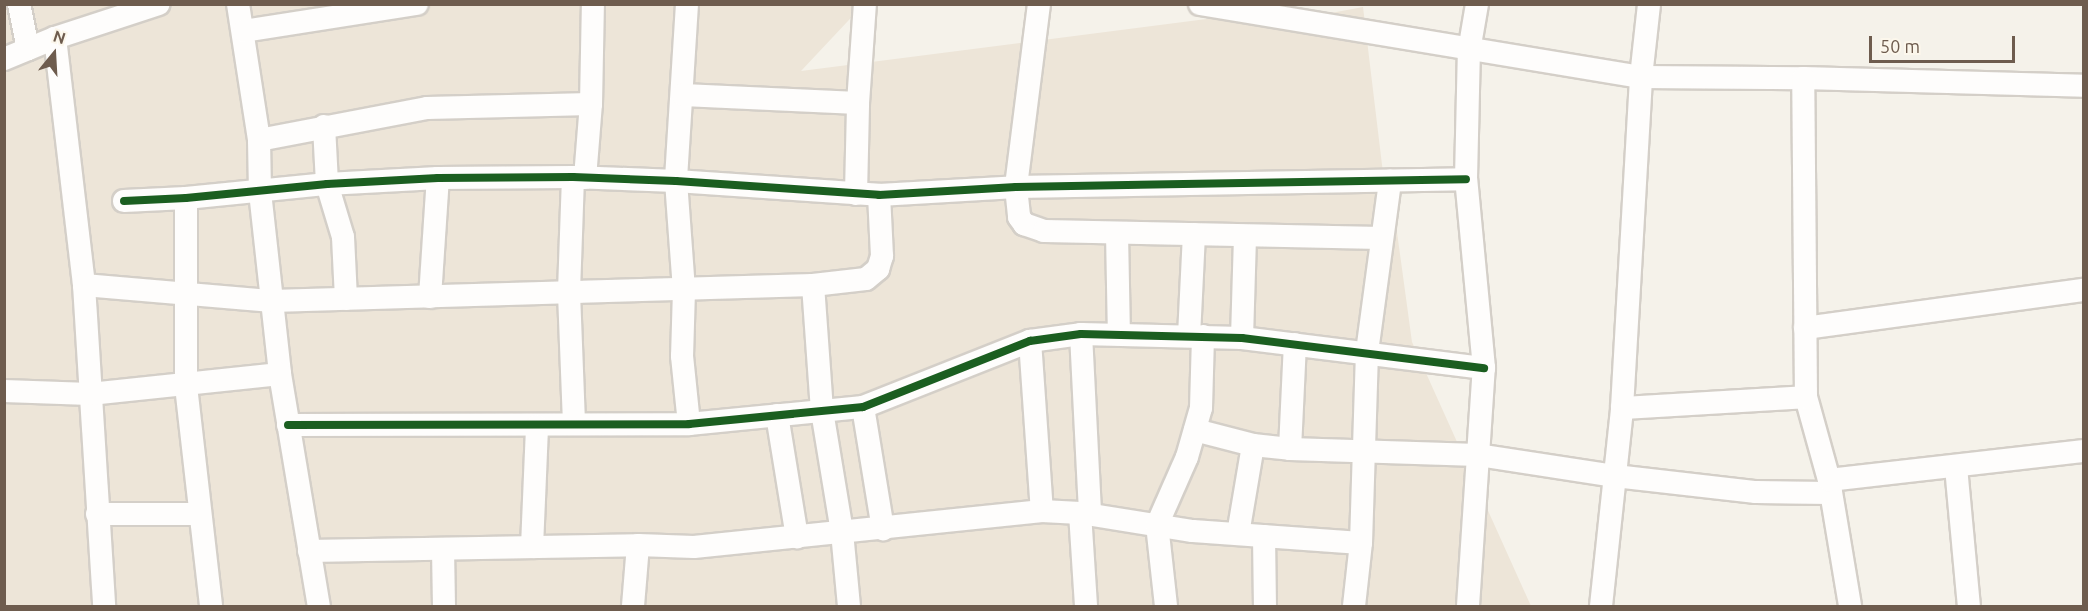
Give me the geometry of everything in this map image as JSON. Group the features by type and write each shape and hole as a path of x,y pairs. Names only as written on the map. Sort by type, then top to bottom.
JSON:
{"street":[{"path":"19,4 28,49"},
{"path":"4,59 55,38 159,4"},
{"path":"238,4 244,31 258,140 260,192 280,374 319,606"},
{"path":"244,31 284,15 417,4"},
{"path":"574,424 569,293 579,178 591,104 593,4"},
{"path":"687,4 676,181 684,290 682,356 689,424"},
{"path":"84,285 272,301 684,290 813,285 866,279 878,269 882,256 868,194 858,103 865,4"},
{"path":"1039,4 1016,187 1019,217 1029,228 1044,231 1382,238"},
{"path":"1200,4 1469,51 1641,77 1803,78 2084,86"},
{"path":"1468,606 1484,368 1466,179 1469,51 1477,4"},
{"path":"1601,606 1622,408 1641,77 1649,4"},
{"path":"55,38 84,285 104,606"},
{"path":"1803,78 1806,397 1830,487 1850,606"},
{"path":"683,95 858,103"},
{"path":"258,140 427,108 591,104"},
{"path":"324,126 327,184 343,237 346,299"},
{"path":"124,201 260,192 327,184 438,178 676,181 868,194 1016,187 1466,179"},
{"path":"430,297 438,178"},
{"path":"1354,606 1361,543 1366,352 1390,180"},
{"path":"186,198 184,294 186,386 211,606"},
{"path":"1117,232 1119,333"},
{"path":"1166,606 1157,525 1195,430 1201,408 1196,336 1194,234"},
{"path":"1242,338 1245,236"},
{"path":"813,285 822,411 842,532 849,606"},
{"path":"1805,328 2084,290"},
{"path":"288,425 689,424 863,407 1030,341 1081,334 1119,333 1242,338 1484,368"},
{"path":"1081,334 1086,606"},
{"path":"1030,341 1042,511"},
{"path":"1290,449 1295,344"},
{"path":"4,391 90,394 186,386 280,374"},
{"path":"1622,408 1806,397"},
{"path":"863,407 883,529"},
{"path":"777,415 797,537"},
{"path":"532,547 537,426"},
{"path":"1195,430 1253,445 1364,453 1478,455 1615,476 1756,492 1830,487 1956,467 2084,451"},
{"path":"1238,534 1253,445"},
{"path":"1956,467 1969,606"},
{"path":"309,551 638,545 694,547 1042,511 1085,513 1157,525 1238,534 1361,543"},
{"path":"97,514 200,514"},
{"path":"1264,536 1265,606"},
{"path":"633,606 638,545"},
{"path":"443,549 444,606"}],"shaded area":[{"path":"4,5 863,5 801,71 1222,17 1309,10 1331,13 1363,7 1383,173 1390,181 1412,342 1531,606 5,606"}],"cycle path":[{"path":"124,201 186,198 327,184 438,178 573,177 676,181 879,195 1016,187 1466,179"},
{"path":"288,425 689,424 863,407 1030,341 1081,334 1242,338 1484,368"}]}
